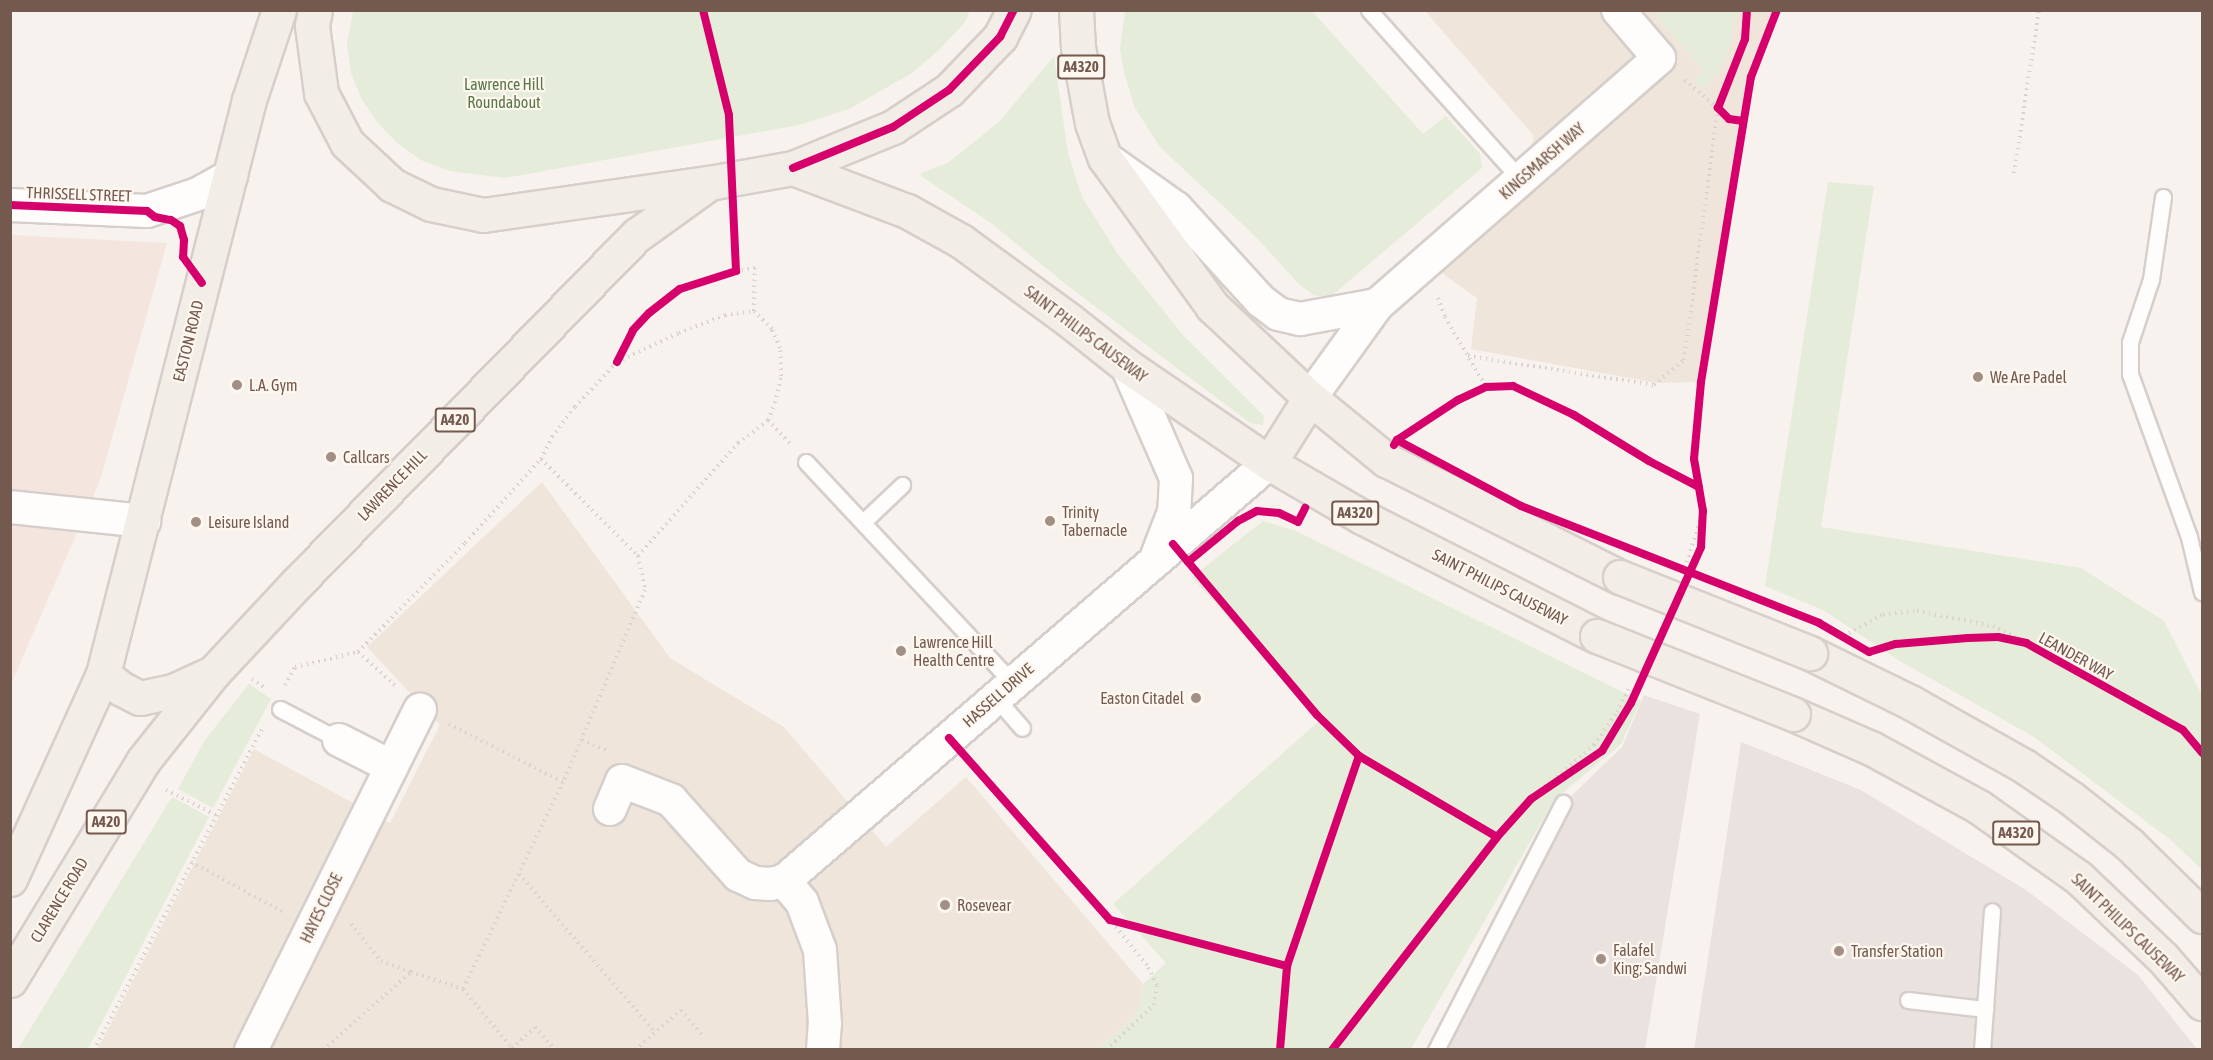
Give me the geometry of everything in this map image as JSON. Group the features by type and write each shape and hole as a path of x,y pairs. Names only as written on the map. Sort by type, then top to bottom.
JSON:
{"main road":[{"name":"EASTON ROAD","path":"104,674 249,100 279,10"},
{"name":"A420","path":"315,10 312,26 321,93 346,143 392,185 432,204 483,215 710,183 793,168 893,128 949,90 1000,36 1014,10"},
{"name":"A4320","path":"1076,10 1078,47 1092,123 1106,158 1212,306 1310,398 1386,460 1620,577 1810,653 1910,702 2052,785 2129,844 2202,916"},
{"name":"SAINT PHILIPS CAUSEWAY","path":"793,168 908,211 961,241 1069,320 1127,366 1269,463 1362,517 1597,636 1793,714 1871,748 1979,807 2078,877 2163,958 2202,1004"},
{"name":"LAWRENCE HILL","path":"213,673 296,584 637,235 710,183"},
{"path":"1269,463 1310,398"},
{"path":"10,879 104,674 120,688 140,698 173,691 213,673"},
{"name":"CLARENCE ROAD","path":"10,980 143,761 213,673"}],"street":[{"path":"1618,10 1659,58"},
{"name":"KINGSMARSH WAY","path":"1310,398 1377,305 1659,58"},
{"path":"1106,158 1176,208 1261,301 1278,314 1300,319 1377,305"},
{"name":"THRISSELL STREET","path":"10,205 147,211 198,194 231,176"},
{"name":"HASSELL DRIVE","path":"1127,366 1176,478 1174,512 1157,556"},
{"name":"HASSELL DRIVE","path":"784,881 1157,556 1269,463"},
{"path":"10,507 144,521"},
{"name":"HAYES CLOSE","path":"251,1050 420,710"},
{"path":"339,740 392,767"},
{"path":"610,810 622,781 671,800 738,875 755,883 770,884 784,881 802,902 820,950 825,1024 823,1050"}],"lane":[{"path":"1369,10 1521,180"},
{"path":"2163,196 2151,279 2130,342 2130,374 2189,537 2202,592"},
{"path":"806,462 863,522 1004,690 1022,728"},
{"path":"863,522 902,485"},
{"path":"280,709 339,740"},
{"path":"1436,1050 1563,803"},
{"path":"1982,1050 1992,911"},
{"path":"1908,1000 1985,1009"}],"path":[{"path":"1468,356 1654,385 1684,360 1718,108 1745,39 1747,10"},
{"path":"2014,173 2039,10"},
{"path":"1659,58 1729,119 1743,121"},
{"path":"1741,132 1745,110"},
{"path":"1426,262 1445,317 1486,387"},
{"path":"638,556 738,443 768,420 780,389 781,357 772,329 754,311 755,268 735,267 727,273"},
{"path":"617,362 725,315 754,311"},
{"path":"284,687 295,667 358,652 465,543 541,459 552,436 575,407 617,362 622,351"},
{"path":"1477,391 1486,387 1495,387"},
{"path":"768,420 806,462"},
{"path":"463,989 563,782 645,590 638,556 541,459"},
{"path":"1687,578 1701,547 1702,503"},
{"path":"1676,566 1698,574"},
{"path":"1842,636 1883,614 1917,611 1993,626 2026,643"},
{"path":"1842,636 1851,641"},
{"path":"358,652 420,710 563,782"},
{"path":"1549,787 1602,751 1640,682"},
{"path":"94,1050 263,727"},
{"path":"165,790 216,815"},
{"path":"191,862 312,927"},
{"path":"519,874 656,1032"},
{"path":"327,895 381,961 463,989 511,1049 536,1027 555,1050"},
{"path":"1103,912 1147,965 1157,985 1154,1005 1106,1050"},
{"path":"1110,920 1121,923"},
{"path":"323,1050 411,972"},
{"path":"635,1050 681,1010 704,1037"}],"shaded area":[{"path":"1425,11 1777,11 1751,77 1701,382 1657,383 1471,349 1477,298 1426,262 1521,180 1534,136"},
{"path":"11,235 167,243 100,480 11,684"},
{"path":"542,482 670,658 784,727 886,847 966,777 1143,984 1142,1002 1134,1017 1098,1049 97,1050 254,749 390,823 440,725 367,647"},
{"path":"1644,695 1700,714 1645,1049 1426,1050 1560,807 1622,747"},
{"path":"1741,742 1861,790 2026,890 2138,975 2197,1049 1694,1050"}],"green space":[{"name":"Lawrence Hill Roundabout","path":"353,10 970,11 965,22 939,50 912,73 849,109 799,125 505,178 450,171 421,160 397,143 377,122 361,98 351,73 347,44"},
{"path":"1125,11 1312,11 1423,134 1446,116 1480,154 1482,168 1329,298 1314,295 1300,285 1253,234 1160,147 1135,108 1124,72 1120,49"},
{"path":"1658,11 1737,11 1728,53 1718,72 1705,86 1700,87 1695,81 1704,70 1657,17"},
{"path":"1054,56 1068,153 1082,197 1117,253 1182,334 1264,416 1263,425 1250,423 1068,286 991,223 921,176 922,173 949,162 999,122"},
{"path":"1828,182 1874,186 1821,527 2081,568 2164,621 2202,696 2202,870 2172,841 2034,737 1900,661 1823,610 1765,586"},
{"path":"1263,521 1296,531 1641,701 1621,744 1554,800 1411,1049 1098,1049 1134,1017 1142,1002 1143,984 1166,963 1113,904 1319,721 1192,577"},
{"path":"249,684 271,699 213,808 178,789 205,740"},
{"path":"172,797 209,817 88,1049 18,1049"}],"cycle path":[{"path":"617,362 633,330 649,313 680,289 736,271 729,115 703,10"},
{"path":"793,168 893,127 949,90 1000,37 1014,10"},
{"path":"1743,121 1729,119 1718,108 1745,39 1747,10"},
{"path":"1332,1050 1497,837 1531,799 1602,751 1631,703 1701,547 1703,511 1694,459 1701,382 1751,77 1777,10"},
{"path":"10,205 147,211 155,217 171,220 180,226 184,240 183,257 202,283"},
{"path":"1394,445 1397,440 1458,400 1486,387 1513,386 1574,415 1649,461 1699,487"},
{"name":"LEANDER WAY","path":"1397,440 1521,506 1819,623 1869,652 1896,644 1968,638 1998,637 2026,643 2183,730 2202,753"},
{"path":"1188,562 1238,521 1257,511 1279,513 1298,522 1305,508"},
{"path":"1173,544 1317,715 1359,756 1497,837"},
{"path":"949,738 1110,920 1287,966"},
{"path":"1280,1050 1287,966 1359,756"}],"place":[{"name":"We Are Padel","path":"1978,377"},
{"name":"L.A. Gym","path":"237,385"},
{"name":"Callcars","path":"331,457"},
{"name":"Trinity Tabernacle","path":"1050,521"},
{"name":"Leisure Island","path":"196,522"},
{"name":"Lawrence Hill Health Centre","path":"901,651"},
{"name":"Easton Citadel","path":"1196,698"},
{"name":"Rosevear","path":"945,905"},
{"name":"Transfer Station","path":"1839,951"},
{"name":"Falafel King; Sandwi","path":"1601,959"}]}
